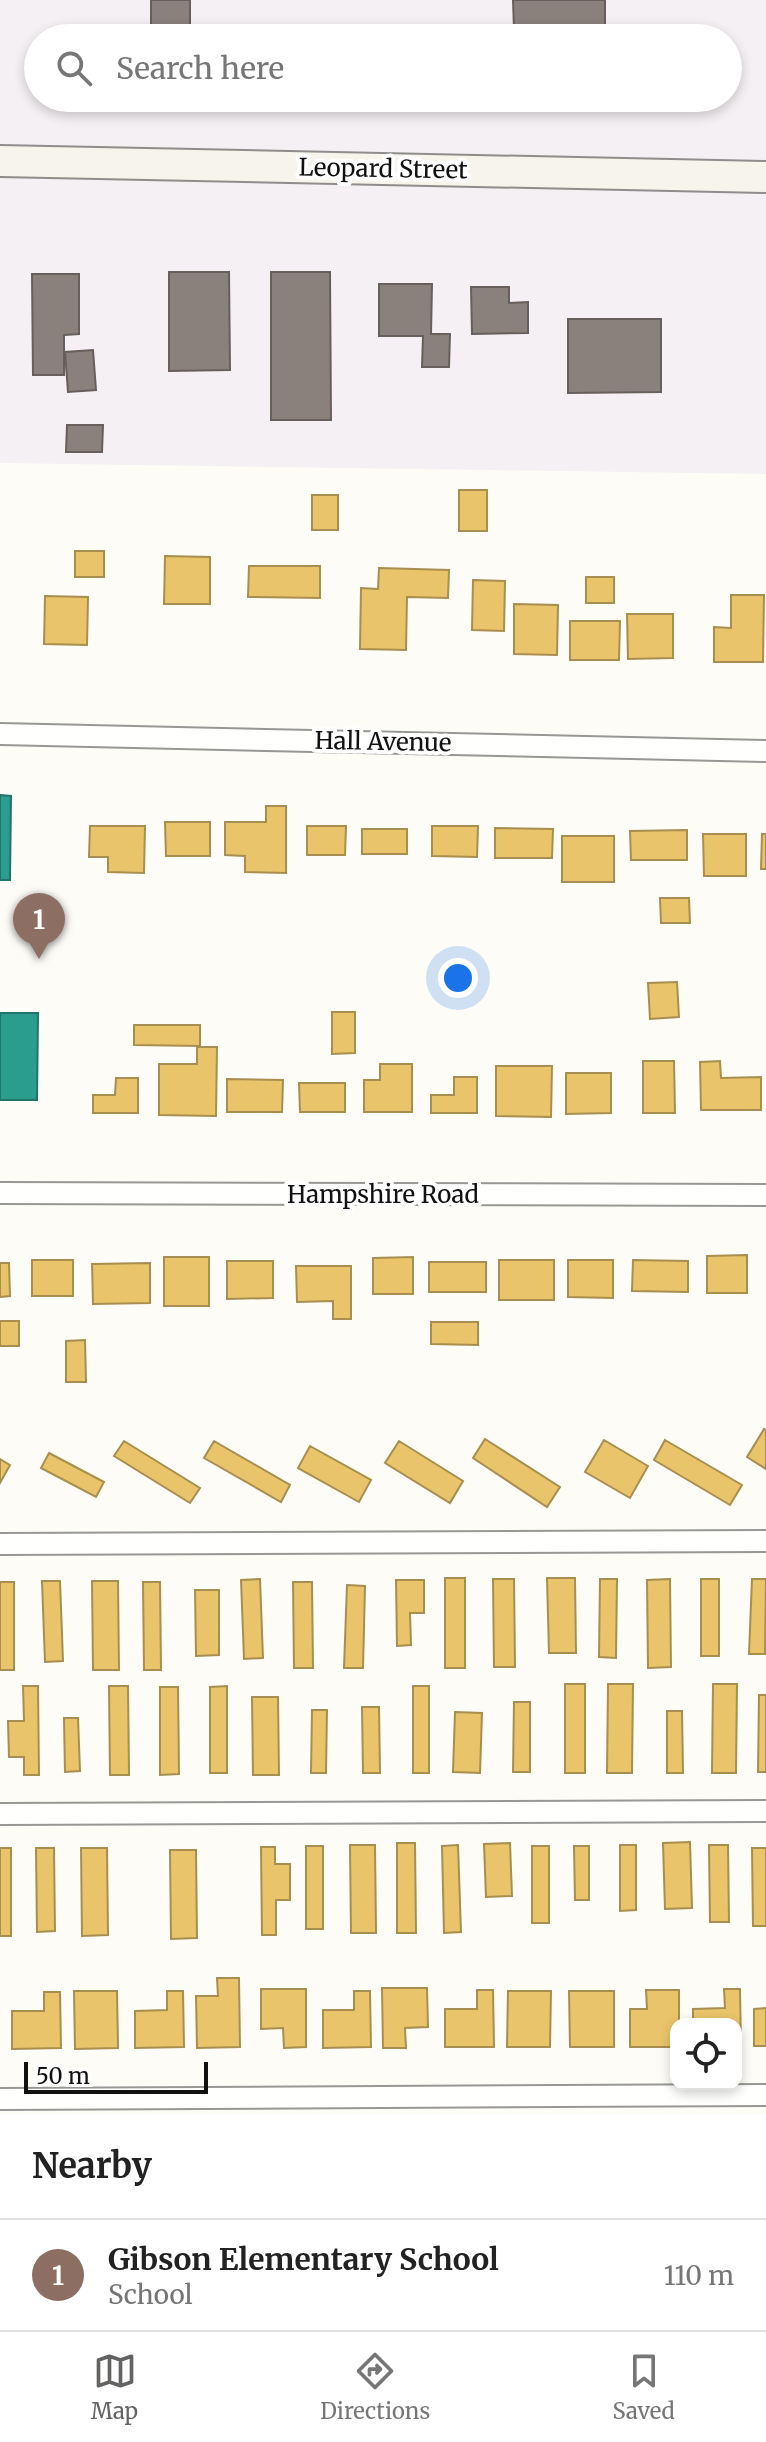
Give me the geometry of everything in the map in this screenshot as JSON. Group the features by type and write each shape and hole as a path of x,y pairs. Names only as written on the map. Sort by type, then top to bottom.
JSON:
{"main road":[{"name":"Leopard Street","path":"0,161 766,177"}],"street":[{"name":"Hall Avenue","path":"0,734 766,751"},
{"name":"Hampshire Road","path":"0,1193 766,1195"},
{"path":"0,1544 766,1541"},
{"path":"0,1814 766,1811"},
{"path":"0,2099 766,2095"}],"shaded area":[{"path":"0,0 766,0 766,474 0,463"}],"building: Homes":[{"path":"459,490 487,490 487,531 459,531"},
{"path":"312,495 338,495 338,530 312,530"},
{"path":"75,551 104,551 104,577 75,577"},
{"path":"165,556 210,557 210,604 164,604"},
{"path":"249,566 320,566 320,598 248,597"},
{"path":"379,568 449,570 448,598 407,597 406,650 360,649 361,588 378,589"},
{"path":"586,577 614,577 614,603 586,603"},
{"path":"473,580 505,581 504,631 472,630"},
{"path":"731,595 764,595 763,662 714,662 714,627 731,628"},
{"path":"45,596 88,597 87,645 44,644"},
{"path":"514,604 558,605 557,655 514,654"},
{"path":"627,614 673,614 673,658 628,659"},
{"path":"570,621 620,621 619,660 570,660"},
{"path":"266,806 286,806 286,873 245,872 245,856 225,855 225,822 266,822"},
{"path":"165,822 210,822 210,856 166,856"},
{"path":"90,826 145,826 144,873 108,872 108,857 89,857"},
{"path":"307,826 346,826 345,855 307,855"},
{"path":"432,826 478,826 477,857 432,856"},
{"path":"495,828 553,829 552,858 495,858"},
{"path":"362,829 407,829 407,854 362,854"},
{"path":"687,830 687,860 631,860 630,831"},
{"path":"703,834 746,834 746,876 704,876"},
{"path":"762,834 766,834 766,869 761,869"},
{"path":"562,836 614,836 614,882 562,882"},
{"path":"660,898 689,898 690,923 661,923"},
{"path":"677,982 679,1017 650,1019 648,983"},
{"path":"332,1012 355,1012 355,1053 332,1054"},
{"path":"134,1025 200,1025 200,1046 134,1045"},
{"path":"197,1047 217,1047 216,1116 159,1115 159,1064 197,1064"},
{"path":"643,1061 674,1061 675,1113 643,1113"},
{"path":"720,1061 721,1078 761,1077 761,1110 701,1110 700,1062"},
{"path":"380,1064 412,1064 412,1112 364,1112 364,1080 380,1080"},
{"path":"496,1066 552,1066 551,1117 496,1116"},
{"path":"566,1073 611,1073 611,1113 566,1114"},
{"path":"454,1077 477,1077 477,1113 431,1113 431,1095 454,1095"},
{"path":"116,1078 138,1078 138,1113 93,1113 93,1095 115,1095"},
{"path":"227,1079 283,1080 282,1112 227,1112"},
{"path":"299,1083 345,1083 345,1112 300,1112"},
{"path":"747,1255 747,1293 707,1293 707,1256"},
{"path":"164,1257 209,1257 209,1306 164,1306"},
{"path":"413,1257 413,1294 373,1294 373,1258"},
{"path":"32,1260 73,1260 73,1296 32,1296"},
{"path":"499,1260 554,1260 554,1300 499,1300"},
{"path":"568,1260 613,1260 613,1298 568,1297"},
{"path":"633,1260 688,1261 688,1292 632,1291"},
{"path":"227,1261 273,1261 273,1298 227,1299"},
{"path":"429,1262 486,1262 486,1292 429,1292"},
{"path":"0,1263 9,1263 10,1296 0,1297"},
{"path":"150,1263 150,1303 93,1304 92,1264"},
{"path":"296,1266 351,1266 351,1319 333,1319 333,1301 297,1302"},
{"path":"0,1321 19,1321 19,1346 0,1346"},
{"path":"431,1322 478,1322 478,1345 431,1344"},
{"path":"85,1340 86,1382 66,1382 66,1341"},
{"path":"766,1430 766,1469 747,1457"},
{"path":"485,1439 560,1487 547,1507 473,1458"},
{"path":"604,1440 648,1466 630,1498 585,1472"},
{"path":"665,1440 742,1485 730,1505 654,1460"},
{"path":"124,1441 200,1488 190,1503 114,1456"},
{"path":"214,1441 290,1485 281,1502 204,1458"},
{"path":"399,1441 463,1481 450,1503 385,1463"},
{"path":"310,1446 371,1480 359,1502 298,1468"},
{"path":"49,1453 104,1482 96,1497 41,1468"},
{"path":"0,1459 10,1465 0,1483"},
{"path":"445,1578 465,1578 465,1668 445,1668"},
{"path":"547,1578 575,1578 576,1653 549,1653"},
{"path":"260,1579 263,1658 244,1659 241,1580"},
{"path":"493,1579 514,1579 515,1667 494,1667"},
{"path":"600,1579 617,1579 616,1658 599,1657"},
{"path":"670,1579 671,1667 648,1668 647,1580"},
{"path":"701,1579 719,1579 719,1656 701,1656"},
{"path":"752,1579 766,1579 765,1654 749,1654"},
{"path":"396,1580 424,1580 424,1613 410,1613 411,1645 397,1646"},
{"path":"42,1581 60,1581 63,1661 45,1662"},
{"path":"92,1581 118,1581 119,1670 93,1670"},
{"path":"0,1582 14,1582 14,1670 0,1670"},
{"path":"143,1582 160,1582 161,1670 144,1670"},
{"path":"293,1582 312,1582 313,1668 294,1668"},
{"path":"347,1585 365,1586 363,1668 344,1668"},
{"path":"195,1590 219,1590 219,1655 196,1656"},
{"path":"565,1684 585,1684 585,1773 565,1773"},
{"path":"608,1684 633,1684 632,1773 607,1773"},
{"path":"713,1684 737,1684 736,1773 712,1773"},
{"path":"23,1686 38,1686 39,1775 24,1775 24,1757 9,1757 8,1721 24,1721"},
{"path":"109,1686 128,1686 129,1775 110,1775"},
{"path":"227,1686 227,1773 210,1773 210,1687"},
{"path":"413,1686 429,1686 429,1773 413,1773"},
{"path":"160,1687 178,1687 179,1774 160,1775"},
{"path":"759,1695 766,1695 766,1772 758,1772"},
{"path":"252,1697 278,1697 279,1775 253,1775"},
{"path":"514,1702 530,1702 530,1772 513,1772"},
{"path":"362,1707 379,1707 380,1773 363,1773"},
{"path":"312,1710 327,1710 326,1773 311,1773"},
{"path":"667,1711 682,1711 683,1773 667,1773"},
{"path":"455,1712 482,1713 480,1773 453,1772"},
{"path":"64,1718 78,1718 80,1771 65,1772"},
{"path":"690,1842 692,1908 665,1909 663,1843"},
{"path":"397,1843 415,1843 416,1933 397,1933"},
{"path":"510,1843 512,1896 486,1897 484,1844"},
{"path":"350,1845 375,1845 376,1933 351,1933"},
{"path":"458,1845 461,1932 444,1933 442,1846"},
{"path":"620,1845 636,1845 636,1910 620,1911"},
{"path":"709,1845 728,1845 729,1922 710,1922"},
{"path":"306,1846 323,1846 323,1929 306,1929"},
{"path":"532,1846 549,1846 549,1923 532,1923"},
{"path":"574,1846 589,1846 589,1900 575,1900"},
{"path":"261,1847 275,1847 275,1864 290,1864 290,1900 276,1900 276,1935 262,1935"},
{"path":"0,1848 11,1848 11,1936 0,1936"},
{"path":"36,1848 54,1848 55,1931 37,1932"},
{"path":"81,1848 107,1848 108,1935 82,1936"},
{"path":"752,1848 766,1848 766,1926 753,1926"},
{"path":"170,1850 196,1850 197,1938 171,1939"},
{"path":"217,1978 239,1978 240,2047 197,2048 196,1996 218,1996"},
{"path":"382,1988 427,1988 428,2027 405,2028 406,2048 383,2048"},
{"path":"261,1989 306,1989 306,2047 284,2048 283,2028 261,2029"},
{"path":"724,1989 740,1989 741,2018 693,2018 693,2009 725,2008"},
{"path":"477,1990 493,1990 494,2047 445,2047 445,2009 477,2009"},
{"path":"646,1990 679,1990 679,2018 670,2018 670,2047 630,2047 630,2009 647,2009"},
{"path":"74,1991 117,1991 118,2048 75,2049"},
{"path":"167,1991 183,1991 184,2047 135,2048 135,2011 167,2010"},
{"path":"354,1991 370,1991 371,2047 323,2048 323,2010 354,2010"},
{"path":"508,1991 551,1991 550,2047 507,2047"},
{"path":"569,1991 614,1991 614,2047 570,2047"},
{"path":"44,1992 60,1992 61,2048 12,2049 12,2011 44,2011"},
{"path":"766,2008 766,2046 754,2046 754,2009"}],"building: Schools":[{"path":"0,795 11,796 10,880 0,880"},
{"path":"0,1013 38,1013 37,1100 0,1100"}],"building: Industry":[{"path":"151,0 190,0 190,24 151,24"},
{"path":"513,0 605,0 605,24 514,24"},
{"path":"169,272 229,272 230,370 169,371"},
{"path":"271,272 330,272 331,420 271,420"},
{"path":"32,274 79,274 79,334 64,335 64,375 33,375"},
{"path":"379,284 432,284 431,334 450,334 449,367 422,367 423,336 379,336"},
{"path":"471,287 509,287 509,303 528,302 528,333 472,334"},
{"path":"568,319 661,319 661,392 568,393"},
{"path":"93,350 96,390 68,392 65,352"},
{"path":"67,425 103,425 102,452 66,452"}],"place":[{"name":"Gibson Elementary School","path":"39,959"}]}
